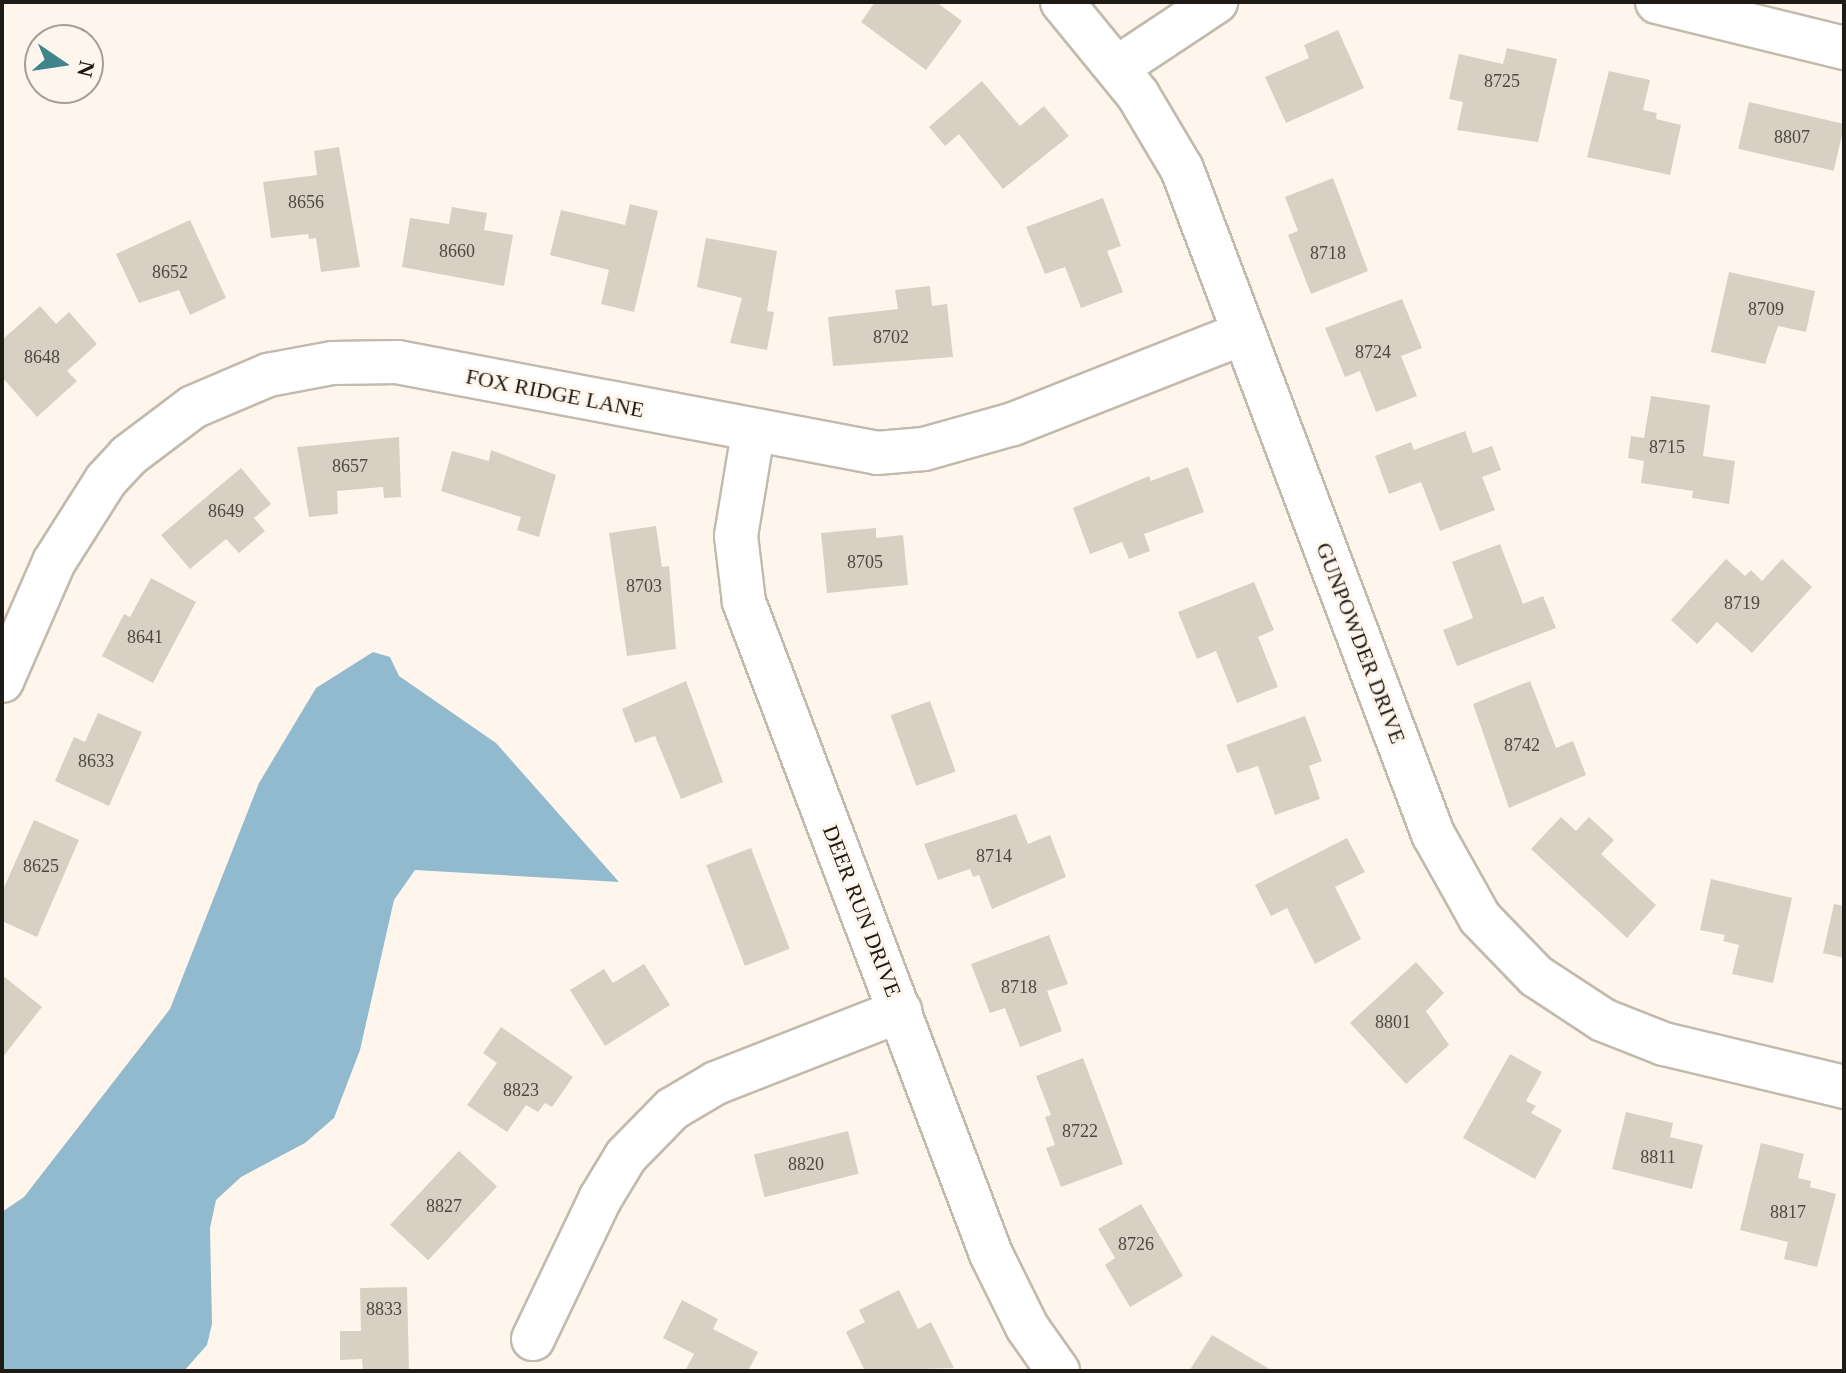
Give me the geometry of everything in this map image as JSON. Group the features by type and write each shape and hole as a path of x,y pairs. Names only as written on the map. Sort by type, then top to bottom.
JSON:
{"street":[{"name":"GUNPOWDER DRIVE","path":"1062,2 1118,67 1182,169 1433,834 1480,918 1536,976 1603,1020 1664,1044 1844,1087"},
{"path":"1118,67 1216,2"},
{"path":"1657,2 1844,48"},
{"name":"FOX RIDGE LANE","path":"2,681 54,562 106,480 128,456 193,407 268,375 333,363 397,362 853,451 924,449 1013,424 1244,333"},
{"name":"DEER RUN DRIVE","path":"753,433 736,536 744,602 991,1254 1027,1327 1058,1371"},
{"path":"533,1339 600,1199 626,1156 672,1109 736,1074 900,1011"}],"water":[{"path":"373,652 390,657 399,676 496,743 619,882 415,870 394,900 360,1050 334,1118 305,1143 241,1177 216,1200 210,1228 212,1324 207,1345 184,1371 2,1371 2,1212 24,1197 170,1009 259,783 316,688"}],"building":[{"path":"875,2 936,2 962,21 926,70 861,22"},
{"path":"1338,30 1364,88 1286,123 1265,77 1309,58 1304,45"},
{"path":"1507,48 1557,59 1538,142 1457,130 1463,102 1449,99 1459,54 1503,64"},
{"path":"1609,71 1650,80 1643,110 1657,113 1656,119 1681,125 1670,175 1587,157"},
{"path":"982,81 1020,126 1044,106 1069,136 1003,189 959,134 945,146 929,127"},
{"path":"1749,102 1844,124 1834,171 1738,149"},
{"path":"339,147 360,267 321,272 316,238 309,239 308,234 271,238 263,182 317,175 314,151"},
{"path":"1333,178 1368,271 1311,294 1288,235 1298,231 1285,197"},
{"path":"1103,198 1121,246 1107,251 1123,292 1081,308 1065,267 1045,274 1026,227"},
{"path":"630,204 658,211 634,312 601,304 609,270 550,255 561,210 625,225"},
{"path":"452,207 487,213 484,230 513,235 504,286 402,267 410,218 449,224"},
{"path":"190,220 226,298 190,315 179,290 139,303 116,254"},
{"path":"706,238 777,251 767,311 774,312 767,350 730,343 742,298 697,287"},
{"path":"1729,272 1815,291 1806,332 1778,326 1765,364 1711,352"},
{"path":"930,286 932,306 947,304 953,357 833,366 828,317 898,309 895,290"},
{"path":"1402,299 1422,348 1401,356 1417,396 1376,412 1360,371 1345,377 1325,328"},
{"path":"40,306 56,324 69,312 97,344 67,371 77,381 37,417 2,377 2,340"},
{"path":"1651,396 1710,405 1703,456 1735,461 1729,504 1692,498 1693,491 1641,483 1644,461 1628,458 1631,436 1644,438"},
{"path":"1465,431 1473,453 1492,446 1501,470 1482,477 1495,510 1440,531 1421,482 1389,494 1375,456 1411,442 1414,450"},
{"path":"399,437 401,497 384,498 383,487 337,491 338,514 309,517 297,447"},
{"path":"491,450 556,475 539,537 517,530 521,517 441,491 452,451 489,461"},
{"path":"1188,467 1204,512 1144,534 1150,551 1129,559 1122,542 1090,554 1073,508 1149,476 1151,481"},
{"path":"241,468 271,504 254,518 265,531 239,553 226,539 190,569 161,535"},
{"path":"656,526 662,567 669,566 676,649 627,656 609,533"},
{"path":"876,528 876,538 903,535 908,585 827,593 821,533"},
{"path":"1500,544 1523,604 1543,596 1556,628 1457,666 1443,630 1473,618 1452,562"},
{"path":"1726,559 1745,576 1751,570 1762,581 1782,559 1812,587 1752,653 1717,622 1697,644 1671,620"},
{"path":"151,578 196,602 153,683 102,656 124,614 130,617"},
{"path":"1254,582 1274,630 1258,637 1278,687 1237,703 1216,651 1197,659 1178,612"},
{"path":"686,681 723,782 681,799 655,736 635,743 622,709"},
{"path":"1530,681 1556,748 1573,741 1586,775 1509,808 1473,704"},
{"path":"930,701 956,771 916,786 891,715"},
{"path":"98,713 142,732 109,806 55,781 74,737 85,742"},
{"path":"1305,716 1322,761 1309,766 1320,799 1275,815 1258,766 1237,773 1226,745"},
{"path":"1016,814 1028,844 1050,835 1066,877 992,909 979,875 973,877 970,869 938,880 924,844"},
{"path":"1561,817 1576,831 1589,817 1614,840 1601,854 1656,905 1627,938 1531,849"},
{"path":"34,820 79,840 37,937 2,921 2,892"},
{"path":"1347,838 1365,872 1335,887 1361,939 1315,964 1287,908 1271,916 1255,885"},
{"path":"751,848 790,949 745,966 706,865"},
{"path":"1711,879 1792,898 1773,983 1732,974 1739,945 1723,941 1725,935 1700,930"},
{"path":"1834,904 1844,906 1844,958 1823,953"},
{"path":"1049,935 1068,984 1047,991 1062,1031 1020,1047 1005,1008 990,1013 971,964"},
{"path":"1416,962 1444,993 1426,1011 1449,1045 1406,1084 1350,1023"},
{"path":"644,964 670,1005 605,1046 570,990 604,969 613,983"},
{"path":"2,975 42,1007 2,1058"},
{"path":"501,1027 573,1077 552,1107 545,1103 538,1112 526,1105 507,1132 467,1105 497,1063 483,1053"},
{"path":"1510,1054 1542,1072 1526,1101 1536,1106 1531,1113 1562,1130 1535,1179 1463,1138"},
{"path":"1083,1058 1123,1164 1061,1187 1046,1148 1055,1145 1045,1117 1051,1115 1036,1076"},
{"path":"1626,1112 1673,1123 1670,1137 1703,1145 1692,1189 1612,1169"},
{"path":"848,1131 859,1174 765,1197 754,1154"},
{"path":"1761,1143 1804,1154 1798,1178 1811,1181 1810,1187 1836,1194 1817,1267 1784,1259 1788,1242 1740,1230"},
{"path":"459,1151 497,1186 428,1260 390,1225"},
{"path":"1141,1204 1183,1276 1130,1307 1105,1265 1115,1258 1098,1229"},
{"path":"407,1287 409,1371 363,1371 362,1359 340,1360 340,1331 361,1331 360,1288"},
{"path":"899,1290 918,1329 931,1322 954,1368 865,1371 846,1332 865,1322 859,1310"},
{"path":"682,1300 718,1319 713,1329 758,1352 748,1371 685,1371 694,1354 663,1338"},
{"path":"1212,1335 1273,1371 1189,1371"}]}
